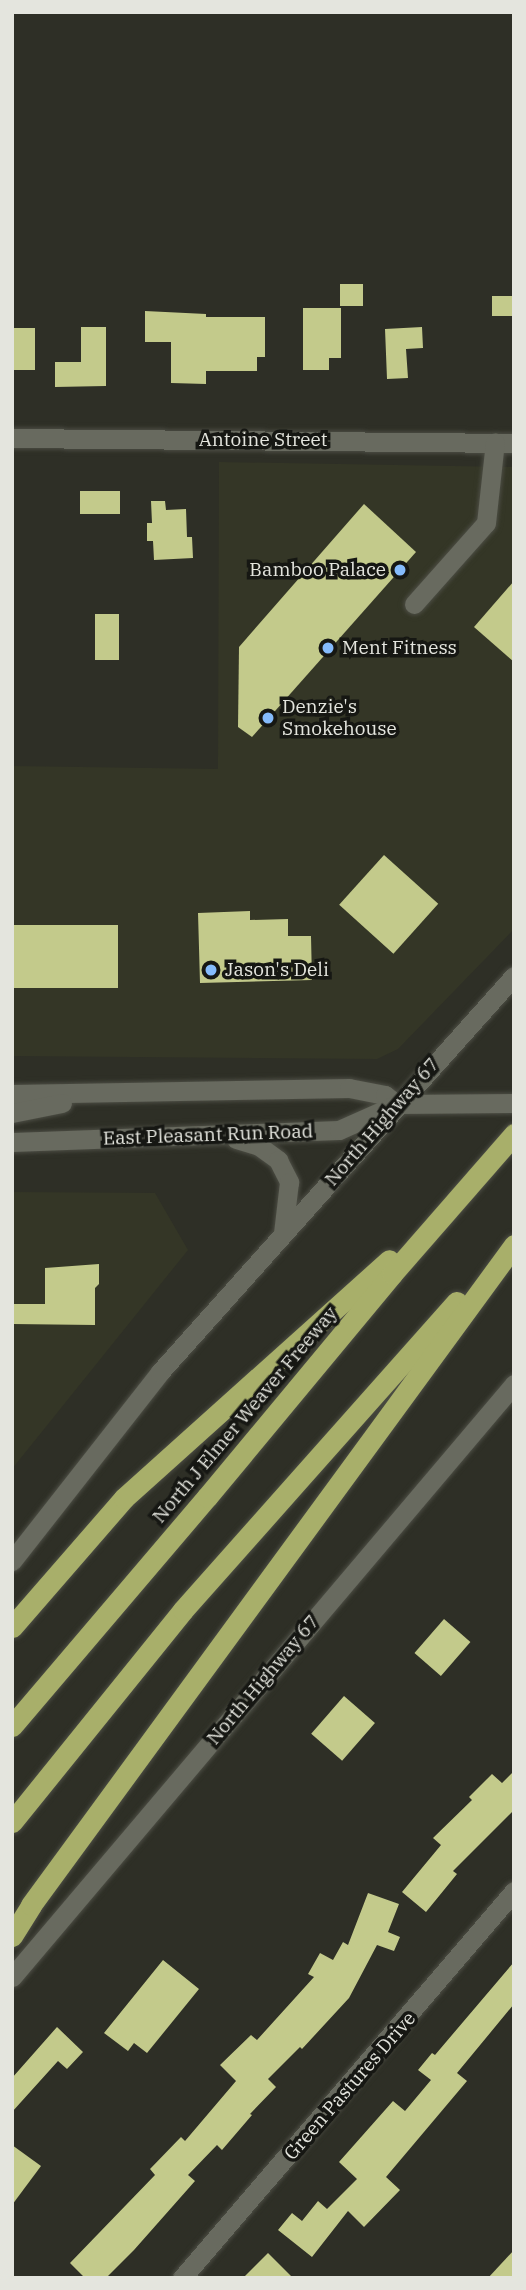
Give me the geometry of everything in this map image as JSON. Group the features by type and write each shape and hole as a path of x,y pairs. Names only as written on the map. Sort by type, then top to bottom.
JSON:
{"highway":[{"name":"North J Elmer Weaver Freeway","path":"12,1726 514,1134"},
{"path":"12,1626 124,1498 461,1195"},
{"path":"12,1822 183,1610 514,1237"},
{"path":"12,1936 31,1905 514,1245"}],"main road":[{"name":"Antoine Street","path":"12,438 505,442"},
{"path":"414,604 486,523 505,442"},
{"name":"North Highway 67","path":"12,1561 160,1372 514,976"},
{"name":"East Pleasant Run Road","path":"12,1094 349,1088 385,1094 397,1104"},
{"path":"12,1113 107,1094"},
{"name":"East Pleasant Run Road","path":"12,1142 339,1130 397,1104 514,1103"},
{"path":"221,1135 259,1146 278,1160 289,1182 283,1234"},
{"name":"North Highway 67","path":"12,1977 514,1384"},
{"name":"Green Pastures Drive","path":"182,2278 514,1891"}],"shaded area":[{"path":"219,462 514,467 514,929 398,1049 377,1059 12,1056 12,766 218,769"},
{"path":"12,1192 155,1193 188,1250 12,1469"}],"building":[{"path":"340,284 363,284 363,306 340,306"},
{"path":"492,296 514,296 514,316 492,316"},
{"path":"303,308 341,308 341,358 329,358 329,370 303,370"},
{"path":"145,311 206,314 206,317 265,317 265,357 257,357 257,371 206,371 206,384 171,383 171,342 145,342"},
{"path":"81,327 106,327 106,386 55,387 55,362 81,362"},
{"path":"422,327 423,348 406,349 408,378 387,379 385,329"},
{"path":"12,328 35,328 35,370 12,370"},
{"path":"80,491 120,491 120,514 80,514"},
{"path":"151,501 165,501 166,510 186,509 187,537 192,537 193,558 154,560 153,541 147,541 147,523 152,523"},
{"path":"364,504 416,552 252,737 238,727 239,647"},
{"path":"514,581 514,662 474,627"},
{"path":"95,614 119,614 119,660 95,660"},
{"path":"384,855 438,904 393,954 339,905"},
{"path":"250,911 250,920 288,919 288,936 311,936 312,980 200,983 198,913"},
{"path":"12,925 118,925 118,988 12,988"},
{"path":"99,1264 99,1284 95,1288 95,1325 12,1324 12,1304 45,1304 45,1268"},
{"path":"444,1619 470,1642 441,1676 414,1653"},
{"path":"344,1696 375,1723 342,1761 311,1734"},
{"path":"514,1771 514,1810 453,1871 457,1874 426,1912 402,1892 441,1845 433,1838 472,1800 469,1797 492,1774 502,1783"},
{"path":"368,1893 399,1904 388,1932 400,1937 394,1951 377,1945 349,1998 302,2049 300,2047 268,2079 276,2087 250,2114 252,2115 222,2150 217,2145 188,2175 195,2181 106,2278 85,2278 70,2263 155,2175 150,2169 181,2137 185,2141 236,2081 220,2065 251,2035 257,2040 314,1977 308,1974 320,1953 333,1960 343,1942 348,1945"},
{"path":"163,1960 199,1989 147,2053 134,2043 128,2051 104,2033"},
{"path":"514,1962 514,2004 457,2073 467,2081 386,2177 400,2190 364,2227 348,2211 312,2257 278,2230 292,2213 302,2221 318,2201 327,2209 357,2179 339,2162 393,2101 405,2111 431,2080 418,2070 432,2053 435,2055"},
{"path":"57,2027 83,2052 67,2069 58,2061 12,2112 12,2078"},
{"path":"12,2145 41,2166 12,2205"},
{"path":"514,2250 514,2278 488,2278"},
{"path":"268,2253 293,2278 243,2278"}],"place":[{"name":"Bamboo Palace","path":"400,570"},
{"name":"Ment Fitness","path":"328,648"},
{"name":"Denzie's Smokehouse","path":"268,718"},
{"name":"Jason's Deli","path":"211,970"}]}
